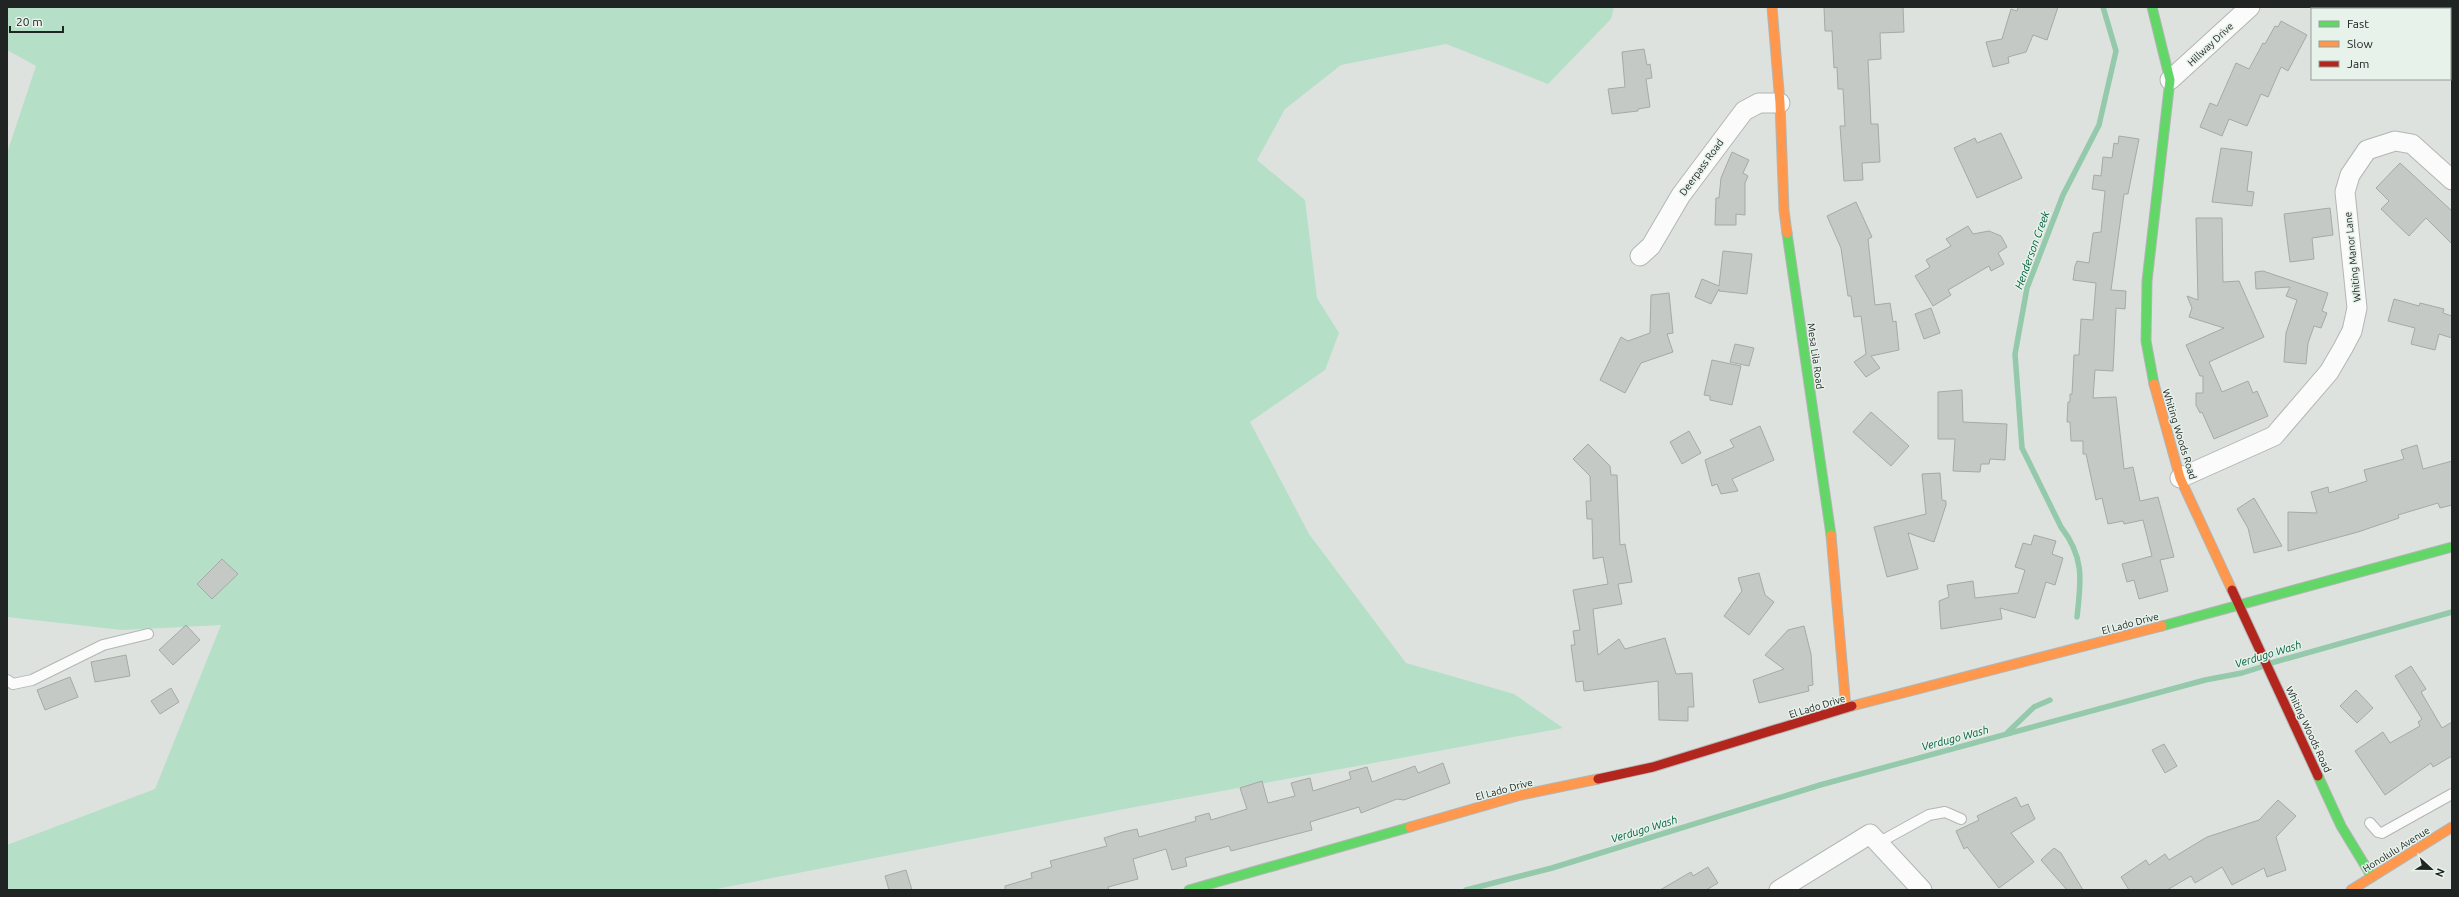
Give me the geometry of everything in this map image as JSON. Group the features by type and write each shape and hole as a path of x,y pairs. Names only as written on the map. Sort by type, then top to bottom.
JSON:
{"street":[{"name":"Mesa Lila Road","path":"1772,7 1780,103 1784,210 1835,565 1846,708"},
{"name":"Whiting Woods Road","path":"2152,7 2170,80 2145,310 2146,341 2154,386 2180,478 2341,826 2372,877"},
{"name":"Hillway Drive","path":"2170,80 2250,7"},
{"name":"Deerpass Road","path":"1640,256 1651,246 1681,195 1744,111 1759,103 1780,103"},
{"name":"Whiting Manor Lane","path":"2180,478 2274,436 2329,372 2343,348 2352,332 2357,308 2345,192 2350,175 2367,150 2395,142 2412,144 2452,180"},
{"name":"El Lado Drive","path":"1189,890 1521,795 1653,767 1846,708 2240,606 2452,547"},
{"name":"Honolulu Avenue","path":"2351,890 2452,827"},
{"path":"1779,890 1874,838 1922,890"}],"lane":[{"path":"7,680 13,684 32,680 103,645 148,634"},
{"path":"2370,824 2382,833 2452,794"},
{"path":"1874,838 1930,815 1945,812 1961,819"}],"green space":[{"path":"7,7 1614,7 1611,19 1548,84 1446,44 1341,65 1285,109 1257,160 1305,200 1317,298 1339,333 1325,370 1250,422 1309,534 1406,663 1514,694 1563,728 1135,807 711,890 7,890 7,845 155,789 221,625 122,630 7,617 7,153 36,66 7,50"}],"building":[{"path":"1824,7 1903,7 1904,32 1880,33 1881,59 1868,60 1871,124 1878,124 1880,162 1862,163 1863,180 1844,181 1840,126 1845,126 1843,89 1838,89 1837,67 1834,68 1832,31 1825,31"},
{"path":"2018,7 2058,7 2047,40 2033,35 2026,52 2008,57 2009,63 1993,67 1986,42 2002,39 2011,9 2017,11"},
{"path":"2281,21 2307,35 2288,71 2281,67 2268,97 2261,94 2247,126 2229,119 2222,136 2200,127 2210,103 2217,106 2236,63 2249,69 2263,43 2265,44 2275,26 2278,27"},
{"path":"1644,49 1647,65 1650,64 1652,78 1646,79 1650,107 1638,109 1638,111 1612,114 1608,89 1625,87 1622,52"},
{"path":"2001,133 2022,178 1977,198 1954,148 1975,138 1977,143"},
{"path":"2119,136 2139,139 2128,194 2124,194 2111,290 2126,291 2125,309 2116,308 2113,371 2095,370 2093,398 2116,397 2124,469 2133,467 2140,501 2158,497 2174,557 2160,560 2168,591 2139,599 2134,580 2127,582 2122,564 2152,556 2143,520 2124,524 2123,521 2108,524 2102,498 2096,500 2086,454 2083,454 2083,441 2071,441 2070,422 2067,422 2068,402 2070,402 2070,394 2072,394 2074,355 2079,355 2081,319 2093,320 2096,283 2073,280 2075,266 2077,261 2089,263 2093,233 2101,232 2105,191 2092,189 2094,175 2101,176 2103,157 2112,158 2114,143 2118,144"},
{"path":"2221,148 2252,152 2247,191 2254,192 2252,206 2212,202"},
{"path":"1732,152 1749,160 1743,173 1748,176 1745,183 1745,215 1736,214 1736,225 1715,225 1716,198 1719,198 1721,178"},
{"path":"2400,163 2452,211 2452,244 2426,218 2409,236 2381,209 2389,201 2376,188"},
{"path":"1856,202 1872,237 1868,239 1875,305 1890,303 1893,322 1896,321 1899,350 1871,356 1880,368 1866,377 1854,362 1866,354 1861,316 1854,317 1851,296 1848,296 1841,248 1827,216"},
{"path":"2330,208 2333,235 2312,238 2314,259 2290,262 2284,214"},
{"path":"2196,218 2222,218 2223,282 2239,281 2264,337 2209,362 2222,392 2248,381 2253,393 2257,391 2268,416 2214,439 2202,412 2200,413 2196,405 2196,393 2203,393 2203,376 2200,376 2186,345 2224,328 2189,317 2192,308 2187,296 2198,300"},
{"path":"1968,226 1973,234 1989,231 2001,236 2007,247 1998,253 2004,264 1991,271 1989,266 1948,290 1951,295 1933,306 1915,276 1930,267 1926,260 1951,246 1946,239"},
{"path":"1723,251 1752,254 1747,294 1719,291 1719,289 1711,304 1695,297 1702,279 1719,286"},
{"path":"2263,271 2328,293 2322,311 2327,313 2321,328 2314,326 2308,343 2306,364 2284,362 2286,333 2297,300 2286,296 2290,287 2256,289 2255,272"},
{"path":"1669,293 1673,333 1667,334 1673,352 1641,363 1625,393 1600,380 1621,337 1628,341 1650,333 1651,295"},
{"path":"2394,299 2419,306 2420,303 2444,309 2443,313 2452,316 2452,338 2439,334 2435,350 2411,344 2415,328 2388,321"},
{"path":"1931,308 1940,333 1924,339 1915,314"},
{"path":"1735,344 1754,348 1749,366 1730,362"},
{"path":"1712,360 1741,366 1732,405 1710,400 1710,396 1704,395"},
{"path":"1962,390 1963,422 2007,424 2005,460 1990,459 1989,464 1981,464 1980,472 1953,471 1955,439 1938,439 1938,392"},
{"path":"1871,412 1909,446 1891,466 1853,432"},
{"path":"1760,426 1774,460 1732,479 1738,491 1721,494 1717,484 1712,486 1705,460 1734,447 1730,440"},
{"path":"1689,431 1701,453 1682,464 1670,442"},
{"path":"1588,444 1610,466 1611,475 1617,475 1620,545 1625,544 1632,582 1618,584 1622,604 1593,609 1598,655 1619,639 1625,649 1665,638 1676,674 1692,673 1694,707 1688,707 1688,721 1659,720 1658,681 1584,691 1583,681 1576,682 1571,645 1575,645 1573,631 1580,630 1573,590 1608,584 1603,557 1593,559 1592,519 1587,519 1586,501 1591,501 1590,476 1573,459"},
{"path":"2417,445 2423,469 2452,461 2452,505 2440,508 2438,503 2398,515 2399,518 2358,532 2288,551 2288,512 2317,513 2311,492 2328,487 2329,493 2367,481 2364,470 2404,459 2401,450"},
{"path":"1940,473 1942,500 1946,501 1946,505 1934,542 1908,533 1918,569 1887,577 1874,527 1926,514 1922,474"},
{"path":"2254,498 2282,546 2254,553 2248,528 2237,509"},
{"path":"2034,535 2056,541 2052,554 2063,558 2055,585 2046,582 2035,618 2000,608 2002,619 1941,629 1939,601 1949,597 1947,585 1973,581 1975,598 2018,593 2025,570 2015,567 2023,543 2031,545"},
{"path":"222,559 238,574 212,599 197,584"},
{"path":"1759,573 1765,595 1774,602 1749,635 1724,616 1742,591 1738,578"},
{"path":"186,625 200,640 173,665 159,650"},
{"path":"1804,626 1811,654 1813,685 1808,686 1809,691 1759,703 1753,680 1784,669 1765,655 1788,630"},
{"path":"126,655 130,676 95,682 91,662"},
{"path":"2411,666 2426,689 2421,692 2442,728 2452,722 2452,756 2433,767 2431,763 2385,795 2355,751 2383,732 2390,743 2420,726 2418,722 2422,719 2395,676"},
{"path":"70,677 78,697 45,710 37,690"},
{"path":"171,688 179,702 160,714 151,701"},
{"path":"2356,690 2373,708 2357,723 2340,706"},
{"path":"2164,744 2177,766 2165,773 2152,750"},
{"path":"1443,763 1450,783 1404,800 1397,799 1361,813 1359,807 1310,822 1312,830 1231,851 1229,846 1185,858 1187,866 1172,870 1166,849 1133,859 1138,879 1108,887 1109,890 1005,890 1005,886 1032,878 1031,873 1052,867 1050,861 1107,846 1104,838 1137,829 1139,837 1196,821 1195,817 1209,813 1211,820 1247,809 1240,788 1262,781 1268,803 1295,796 1291,783 1310,778 1313,791 1351,779 1349,772 1367,767 1372,782 1415,766 1418,773"},
{"path":"2016,797 2021,807 2028,804 2035,819 2011,833 2034,862 1999,888 1967,847 1964,849 1956,831 1979,820 1977,816"},
{"path":"2278,800 2296,816 2276,837 2286,870 2267,877 2264,868 2232,885 2222,867 2195,883 2191,876 2167,890 2129,890 2121,877 2146,860 2149,865 2165,854 2169,860 2207,837 2259,820"},
{"path":"2054,848 2061,853 2083,890 2067,890 2041,860"},
{"path":"1708,867 1718,883 1706,890 1660,890 1691,872 1693,876"},
{"path":"906,870 912,890 889,890 885,876"}],"waterway":[{"name":"Henderson Creek","path":"2077,617 2080,592 2080,570 2078,560 2069,538 2061,527 2022,448 2015,354 2027,288 2063,195 2099,125 2116,51 2103,7"},
{"name":"Verdugo Wash","path":"2271,663 2452,612"},
{"name":"Verdugo Wash","path":"1466,890 1552,868 1820,785 2205,680 2242,673 2261,667"},
{"name":"Henderson Creek","path":"2008,732 2034,707 2050,700"}],"traffic: fast":[{"path":"2152,7 2170,80 2147,281 2146,341 2154,384"},
{"path":"1787,233 1831,535"},
{"path":"2162,626 2452,547"},
{"path":"2318,776 2341,826 2372,877"},
{"path":"1189,890 1410,827"}],"traffic: slow":[{"path":"1772,7 1780,103 1784,210 1787,233"},
{"path":"2154,384 2180,478 2232,590"},
{"path":"1831,535 1846,708"},
{"path":"1852,706 2162,626"},
{"path":"1410,827 1521,795 1598,779"},
{"path":"2351,890 2452,827"}],"traffic: jam":[{"path":"2232,590 2318,776"},
{"path":"1598,779 1653,767 1852,706"}]}
